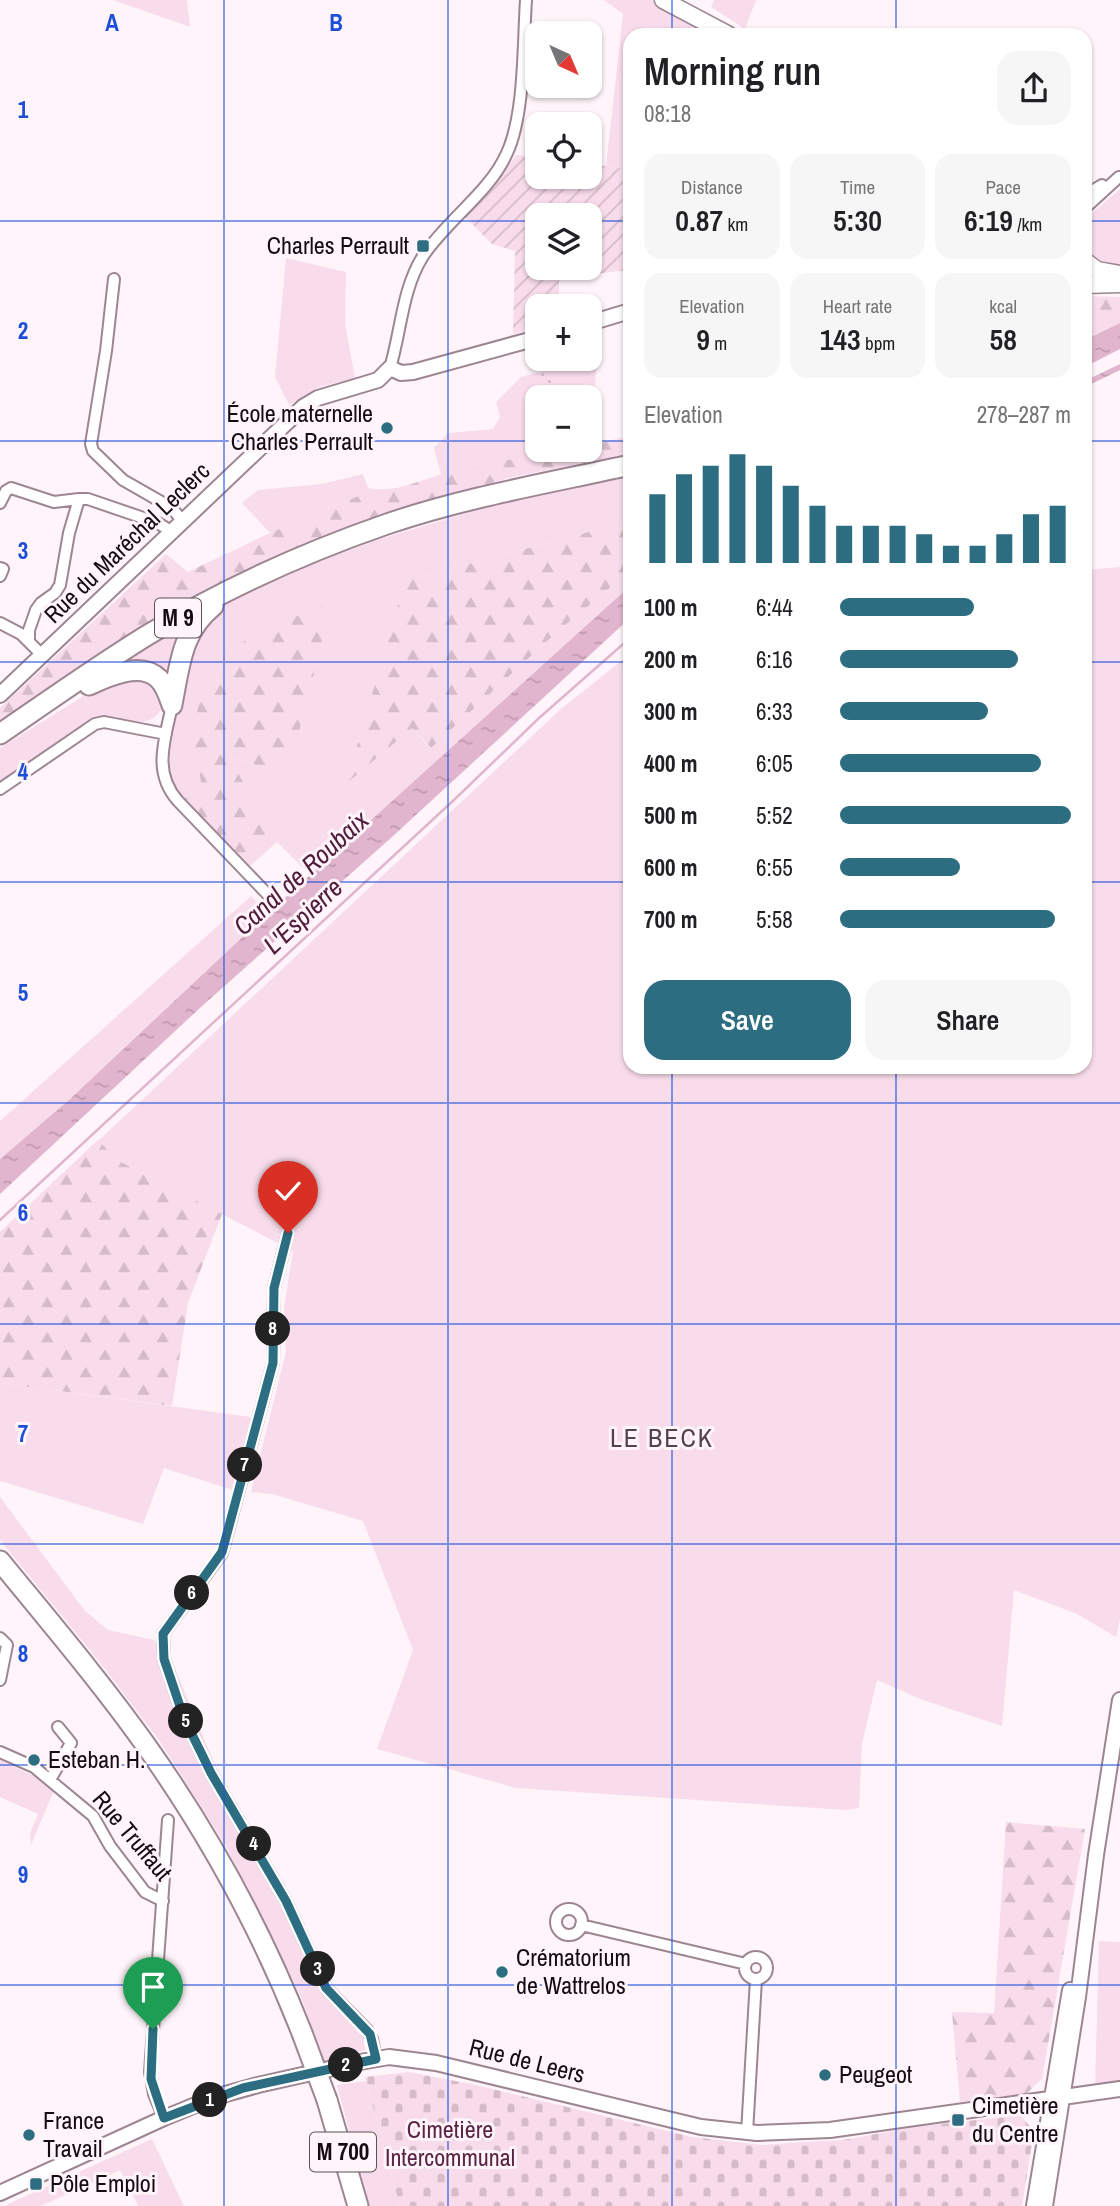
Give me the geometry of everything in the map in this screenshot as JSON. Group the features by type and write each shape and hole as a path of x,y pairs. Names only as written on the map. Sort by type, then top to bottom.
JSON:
{"highway":[{"name":"M 9","path":"0,734 146,637 242,584 296,559 371,530 463,502 623,467"},
{"path":"172,705 184,647 191,629 208,610 242,584"},
{"path":"0,734 18,728 89,685 120,673 145,672 156,676 164,686 172,705"},
{"name":"M 700","path":"0,1561 103,1688 174,1788 243,1903 302,2033 327,2100 358,2206"}],"main road":[{"path":"663,0 716,28"},
{"path":"684,0 733,28"},
{"path":"1092,266 1097,270 1120,274"},
{"path":"1092,285 1120,284"}],"street":[{"path":"525,341 413,373 401,373 390,368 418,264 440,234 497,170 512,143 519,97 526,0"},
{"path":"1092,191 1119,176"},
{"path":"1092,201 1119,176"},
{"path":"0,503 6,491 11,488 54,502 88,499 158,523 178,527 172,508 123,480 93,451 91,444 114,278"},
{"path":"602,319 623,313"},
{"name":"Rue du Maréchal Leclerc","path":"0,695 303,407 318,398 378,380 390,368"},
{"path":"29,642 29,630 36,610 60,585 69,533 79,499"},
{"path":"0,568 3,569 0,576"},
{"path":"0,622 18,632 42,655"},
{"path":"172,705 166,734 163,779 171,793 274,901"},
{"path":"0,789 95,724 104,722 166,734"},
{"path":"288,1233 274,1288 273,1363 222,1552 163,1634 164,1659 184,1718 211,1773 286,1901 326,1988 370,2034 376,2059"},
{"path":"0,1638 7,1645 0,1679"},
{"path":"1045,2206 1057,2098 1120,1700"},
{"path":"50,1780 71,1743 58,1727"},
{"name":"Rue Truffaut","path":"0,1752 23,1761 93,1816 110,1846 145,1892 163,1901"},
{"path":"164,2118 152,2086 150,2072 168,1820"},
{"path":"581,1925 746,1964"},
{"path":"746,1964 758,1957 766,1964 765,1974 756,1979"},
{"path":"746,1964 747,1974 756,1979"},
{"path":"747,2133 756,1979"},
{"name":"Rue de Leers","path":"0,2193 164,2118 243,2088 376,2059 423,2060 701,2127 747,2133 830,2130 1120,2089"},
{"path":"1034,2206 1057,2098"}],"green space":[{"path":"113,0 187,0 190,27"},
{"path":"604,0 652,0 710,28 623,28 623,168 606,166 623,14"},
{"path":"714,0 756,0 745,28 711,7"},
{"path":"516,155 525,156 525,189 602,189 602,166 623,168 623,271 602,273 602,203 525,203 525,280 559,280 559,294 525,294 525,330 513,334 515,251 492,244 465,217 495,186"},
{"path":"1120,189 1120,264 1101,263 1092,255 1092,213"},
{"path":"286,258 346,272 345,324 355,378 319,387 289,405 275,377"},
{"path":"1092,296 1120,297 1120,311 1092,325"},
{"path":"1120,311 1120,323 1092,337 1092,325"},
{"path":"543,371 596,371 595,385 525,385 525,458 441,475 434,448 448,433 493,429 500,417 496,402 521,377"},
{"path":"549,371 551,385 540,385 537,376"},
{"path":"623,438 623,455 602,459 602,442"},
{"path":"525,457 525,462 589,462 512,477 404,510 191,600 0,722 0,708 166,554 188,572 270,533 375,489 402,487 444,474"},
{"path":"363,474 368,488 375,489 270,533 242,503 258,490 322,484"},
{"path":"623,476 623,523 405,581 412,728 430,748 558,631 623,577 623,592 310,875 277,842 229,757 288,774 254,633 233,652 199,702 202,788 184,799 172,783 168,764 188,647 215,609 308,566 380,539 514,499"},
{"path":"623,523 623,577 558,631 431,748 412,728 346,784 405,581"},
{"path":"1120,567 1120,1619 1116,1637 1077,1614 1014,1590 1002,1726 923,1700 877,1680 862,1744 859,1808 846,1810 516,1788 377,1749 413,1650 363,1521 272,1494 251,1492 286,1352 284,1307 293,1251 117,1160 98,1141 561,709 623,660 623,1074 1092,1074 1092,569"},
{"path":"332,603 288,774 229,757 277,842 250,866 184,799 202,788 193,733 199,702 233,651 253,633"},
{"path":"186,622 172,680 111,667"},
{"path":"133,677 151,680 165,697 161,710 154,717 136,722 103,719 88,722 0,781 0,748 90,692"},
{"path":"251,896 267,914 70,1099 0,1159 0,1121"},
{"path":"98,1140 117,1160 222,1214 188,1303 172,1406 0,1383 0,1232"},
{"path":"0,1383 251,1417 233,1490 164,1468 143,1524 0,1481"},
{"path":"0,1497 85,1611 108,1630 154,1640 172,1661 247,1843 276,1894 322,1991 355,2024 360,2031 365,2050 325,2062 301,1997 226,1846 159,1740 0,1540"},
{"path":"0,1760 40,1779 54,1790 31,1845 30,1833 38,1814 0,1797"},
{"path":"1006,1822 1085,1829 1042,2079 1025,2095 960,2102 952,2012 994,2013"},
{"path":"1099,1941 1120,1942 1120,2084 1095,2088"},
{"name":"Cimetière Intercommunal","path":"409,2072 476,2085 692,2137 763,2145 843,2140 914,2127 1020,2115 1034,2131 1022,2206 400,2206 365,2077"},
{"path":"366,2081 400,2206 369,2206 337,2085"},
{"path":"152,2139 184,2206 138,2206 120,2170 41,2206 7,2206 8,2204"}],"water":[{"path":"1120,323 1120,349 1092,363 1092,337"},
{"path":"1120,364 1120,370 1092,384 1092,378"},
{"path":"623,592 623,624 392,837 201,1007 0,1194 0,1159 70,1099 267,914"}],"waterway":[{"name":"L'Espierre","path":"0,1220 539,718 623,644"}],"place":[{"name":"Charles Perrault","path":"423,246"},
{"name":"École maternelle Charles Perrault","path":"387,428"},
{"name":"Esteban H.","path":"34,1760"},
{"name":"Crématorium de Wattrelos","path":"502,1972"},
{"name":"Peugeot","path":"825,2075"},
{"name":"Cimetière du Centre","path":"958,2120"},
{"name":"France Travail","path":"29,2135"},
{"name":"Pôle Emploi","path":"36,2184"}],"district":[{"name":"LE BECK","path":"662,1438"}],"route":[{"path":"153,2029 151,2079 164,2118 243,2088 376,2059 370,2034 326,1988 286,1901 211,1773 184,1718 164,1659 163,1634 222,1552 273,1363 274,1288 288,1233"}],"water label":[{"name":"Canal de Roubaix","path":"301,873"}]}
